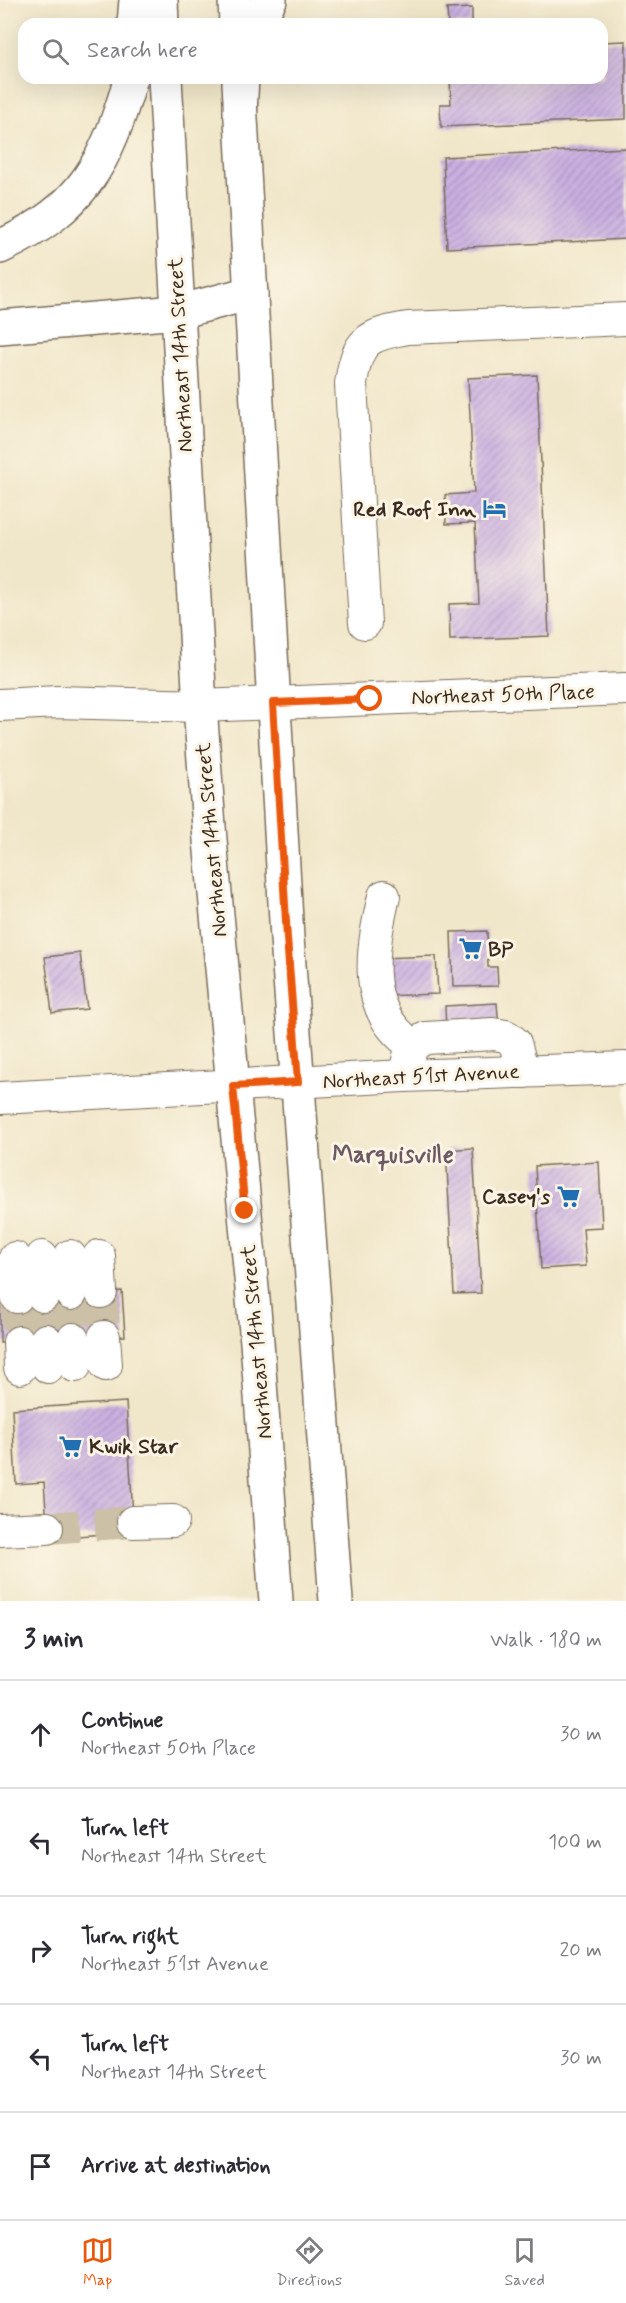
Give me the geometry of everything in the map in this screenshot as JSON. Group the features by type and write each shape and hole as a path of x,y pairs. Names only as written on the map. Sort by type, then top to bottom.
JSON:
{"main road":[{"path":"134,18 136,0"},
{"path":"161,0 162,18"},
{"path":"235,0 236,18"},
{"path":"260,18 270,0"},
{"path":"0,247 29,233 58,213 81,189 101,161 115,130 129,84"},
{"name":"Northeast 14th Street","path":"165,84 200,706 256,1342 276,1601"},
{"path":"240,84 287,938 336,1601"},
{"path":"0,327 178,312 251,293"}],"street":[{"path":"365,623 351,384 354,364 367,340 384,332 408,328 626,319"},
{"name":"Northeast 50th Place","path":"0,705 58,702 200,706 626,689"},
{"path":"384,896 374,944 376,996 383,1013 398,1035 412,1045"},
{"path":"404,1076 412,1045 426,1038 493,1034 506,1036 515,1043 523,1072"},
{"name":"Northeast 51st Avenue","path":"0,1098 404,1076 626,1068"},
{"path":"56,1257 58,1295 56,1257"},
{"path":"133,1522 172,1521"},
{"path":"0,1530 47,1527"}],"building":[{"path":"472,8 472,18 448,18 447,9"},
{"path":"626,41 626,119 441,127 440,104 451,104 450,84 608,84 608,42"},
{"path":"626,148 626,239 447,248 443,157"},
{"name":"Red Roof Inn","path":"537,375 549,636 450,640 449,604 479,603 475,523 446,524 445,495 474,493 468,378"},
{"name":"BP","path":"487,931 488,967 497,967 498,986 453,987 451,932"},
{"path":"80,953 87,1009 52,1013 45,957"},
{"path":"436,956 438,994 381,996 380,958"},
{"path":"497,1003 499,1030 446,1033 445,1006"},
{"name":"Casey's","path":"473,1148 481,1293 454,1294 446,1150"},
{"name":"Casey's","path":"599,1162 602,1227 583,1228 586,1266 541,1269 535,1166"},
{"path":"122,1291 125,1336 0,1343 0,1298"},
{"name":"Kwik Star","path":"126,1402 134,1532 48,1538 44,1482 16,1484 12,1409"}],"tunnel":[{"path":"101,1292 104,1337"},
{"path":"71,1294 73,1339"},
{"path":"43,1296 46,1340"},
{"path":"17,1297 19,1342"},
{"path":"47,1528 133,1522"}],"place":[{"name":"Red Roof Inn","path":"494,509"},
{"name":"BP","path":"470,949"},
{"name":"Casey's","path":"568,1196"},
{"name":"Kwik Star","path":"71,1446"}],"district":[{"name":"Marquisville","path":"393,1154"}],"route":[{"path":"245,1211 233,1086 298,1082 273,703 370,699"}]}
